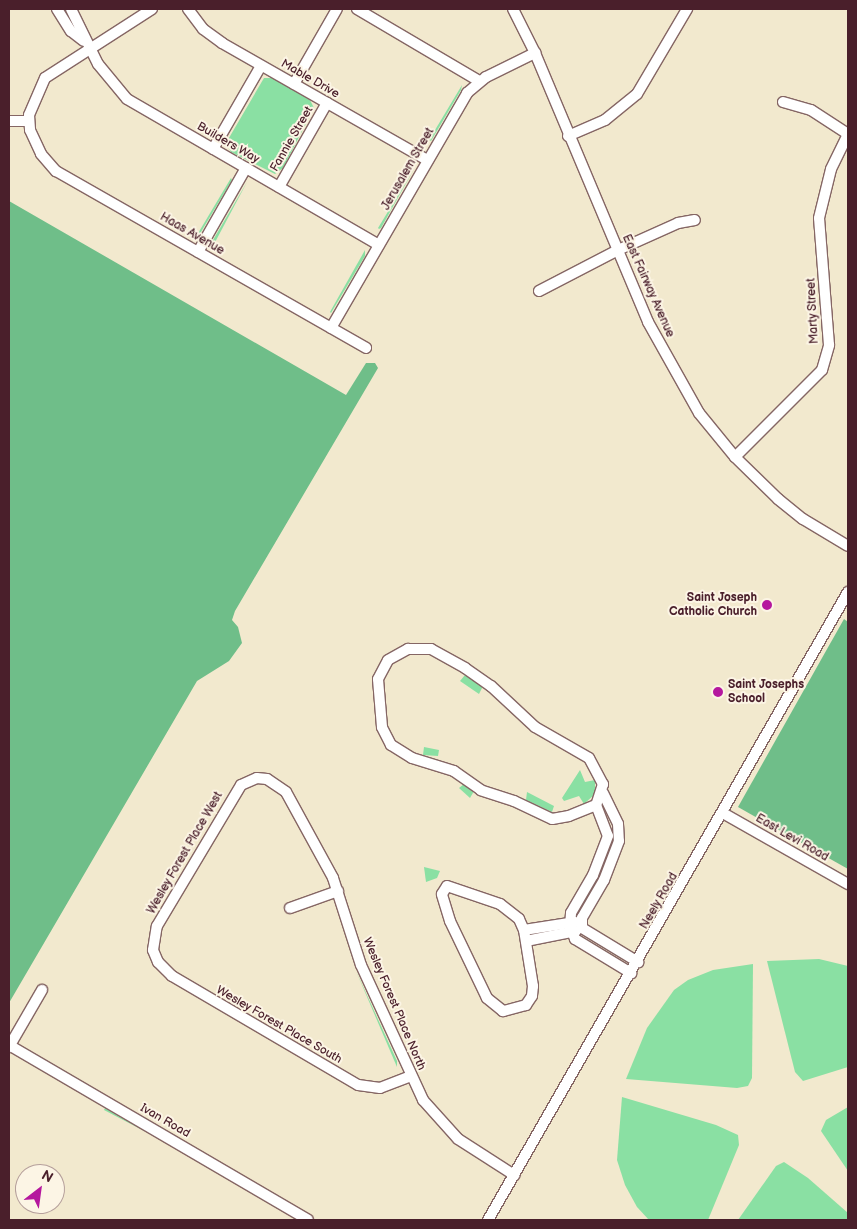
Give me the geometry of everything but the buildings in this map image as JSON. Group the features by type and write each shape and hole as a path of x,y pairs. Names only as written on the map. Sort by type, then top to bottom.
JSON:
{"street":[{"name":"Builders Way","path":"57,9 71,31 86,44 107,78 127,99 379,244"},
{"name":"Builders Way","path":"72,9 81,24 86,44"},
{"path":"9,121 28,121 32,102 45,78 86,44 152,9"},
{"name":"Mable Drive","path":"188,9 210,35 427,160"},
{"path":"294,84 337,9"},
{"path":"357,9 479,81"},
{"name":"East Fairway Avenue","path":"513,9 535,53 568,136 648,322 699,413 735,457 803,519 848,546"},
{"path":"568,136 605,120 636,94 687,9"},
{"name":"Jerusalem Street","path":"331,328 464,98 479,81 535,53"},
{"path":"214,149 262,66"},
{"path":"783,102 811,110 848,134"},
{"name":"Fannie Street","path":"279,187 327,103"},
{"name":"Haas Avenue","path":"28,121 41,154 56,171 366,348"},
{"name":"Marty Street","path":"735,457 822,370 829,345 819,218 831,169 848,134"},
{"path":"198,252 246,168"},
{"path":"538,291 618,250 678,223 695,220"},
{"name":"Neely Road","path":"488,1220 724,813 848,592"},
{"path":"526,941 572,933 582,925 598,890 620,832 603,793 603,784 589,758 535,727 491,686 465,668 431,649 415,648 391,657 381,668 377,684 382,727 391,745 399,751 442,765 481,790 514,801 552,819 569,816 596,805 603,793"},
{"name":"Wesley Forest Place North","path":"250,780 271,780 286,792 338,891 362,965 423,1100 446,1129 466,1145 514,1175"},
{"name":"Wesley Forest Place West","path":"153,945 160,921 225,808 238,787 250,780"},
{"path":"596,805 608,836 588,884 569,922 572,933 591,949 631,973"},
{"name":"East Levi Road","path":"724,813 848,884"},
{"path":"588,884 598,890"},
{"path":"447,886 500,904 515,913 524,930 532,996 522,1007 503,1011 486,998 450,921 443,888 447,886"},
{"path":"290,908 338,891"},
{"path":"524,930 569,922 582,925 598,938 638,962"},
{"path":"591,949 598,938"},
{"name":"Wesley Forest Place South","path":"153,945 158,962 172,976 358,1085 380,1088 411,1076"},
{"path":"9,1046 42,990"},
{"name":"Ivan Road","path":"9,1046 308,1220"}],"green space":[{"path":"264,78 273,78 310,100 314,108 283,168 275,174 231,152 226,143"},
{"path":"462,85 461,90 431,141 429,140"},
{"path":"414,169 381,228 379,229 378,228"},
{"path":"231,178 232,180 198,237 197,235"},
{"path":"247,182 213,246 211,245 213,240"},
{"path":"9,201 346,395 366,363 375,363 378,368 235,611 232,620 238,627 242,643 229,661 197,681 9,1003"},
{"path":"365,250 365,256 331,313 330,312"},
{"path":"844,619 848,622 848,869 738,807"},
{"path":"465,675 483,686 479,694 460,681"},
{"path":"424,747 439,750 438,756 423,755"},
{"path":"580,770 585,782 595,780 595,794 584,804 579,796 564,801 562,798"},
{"path":"464,784 474,791 470,798 459,788"},
{"path":"527,792 554,806 552,812 526,800"},
{"path":"424,867 440,871 437,878 426,882"},
{"path":"819,959 848,966 848,1067 803,1081 795,1072 767,961"},
{"path":"753,964 752,1078 748,1086 737,1088 626,1079 647,1028 674,990 688,980 713,970"},
{"path":"356,971 397,1061 397,1067"},
{"path":"622,1097 716,1125 738,1135 739,1145 708,1220 649,1220 637,1207 625,1185 617,1160"},
{"path":"848,1107 848,1171 821,1131 826,1120"},
{"path":"105,1108 118,1116 148,1133 104,1110"},
{"path":"784,1162 808,1178 848,1213 848,1220 738,1220 776,1166"}],"place":[{"name":"Saint Joseph Catholic Church","path":"767,605"},
{"name":"Saint Josephs School","path":"718,692"}]}
